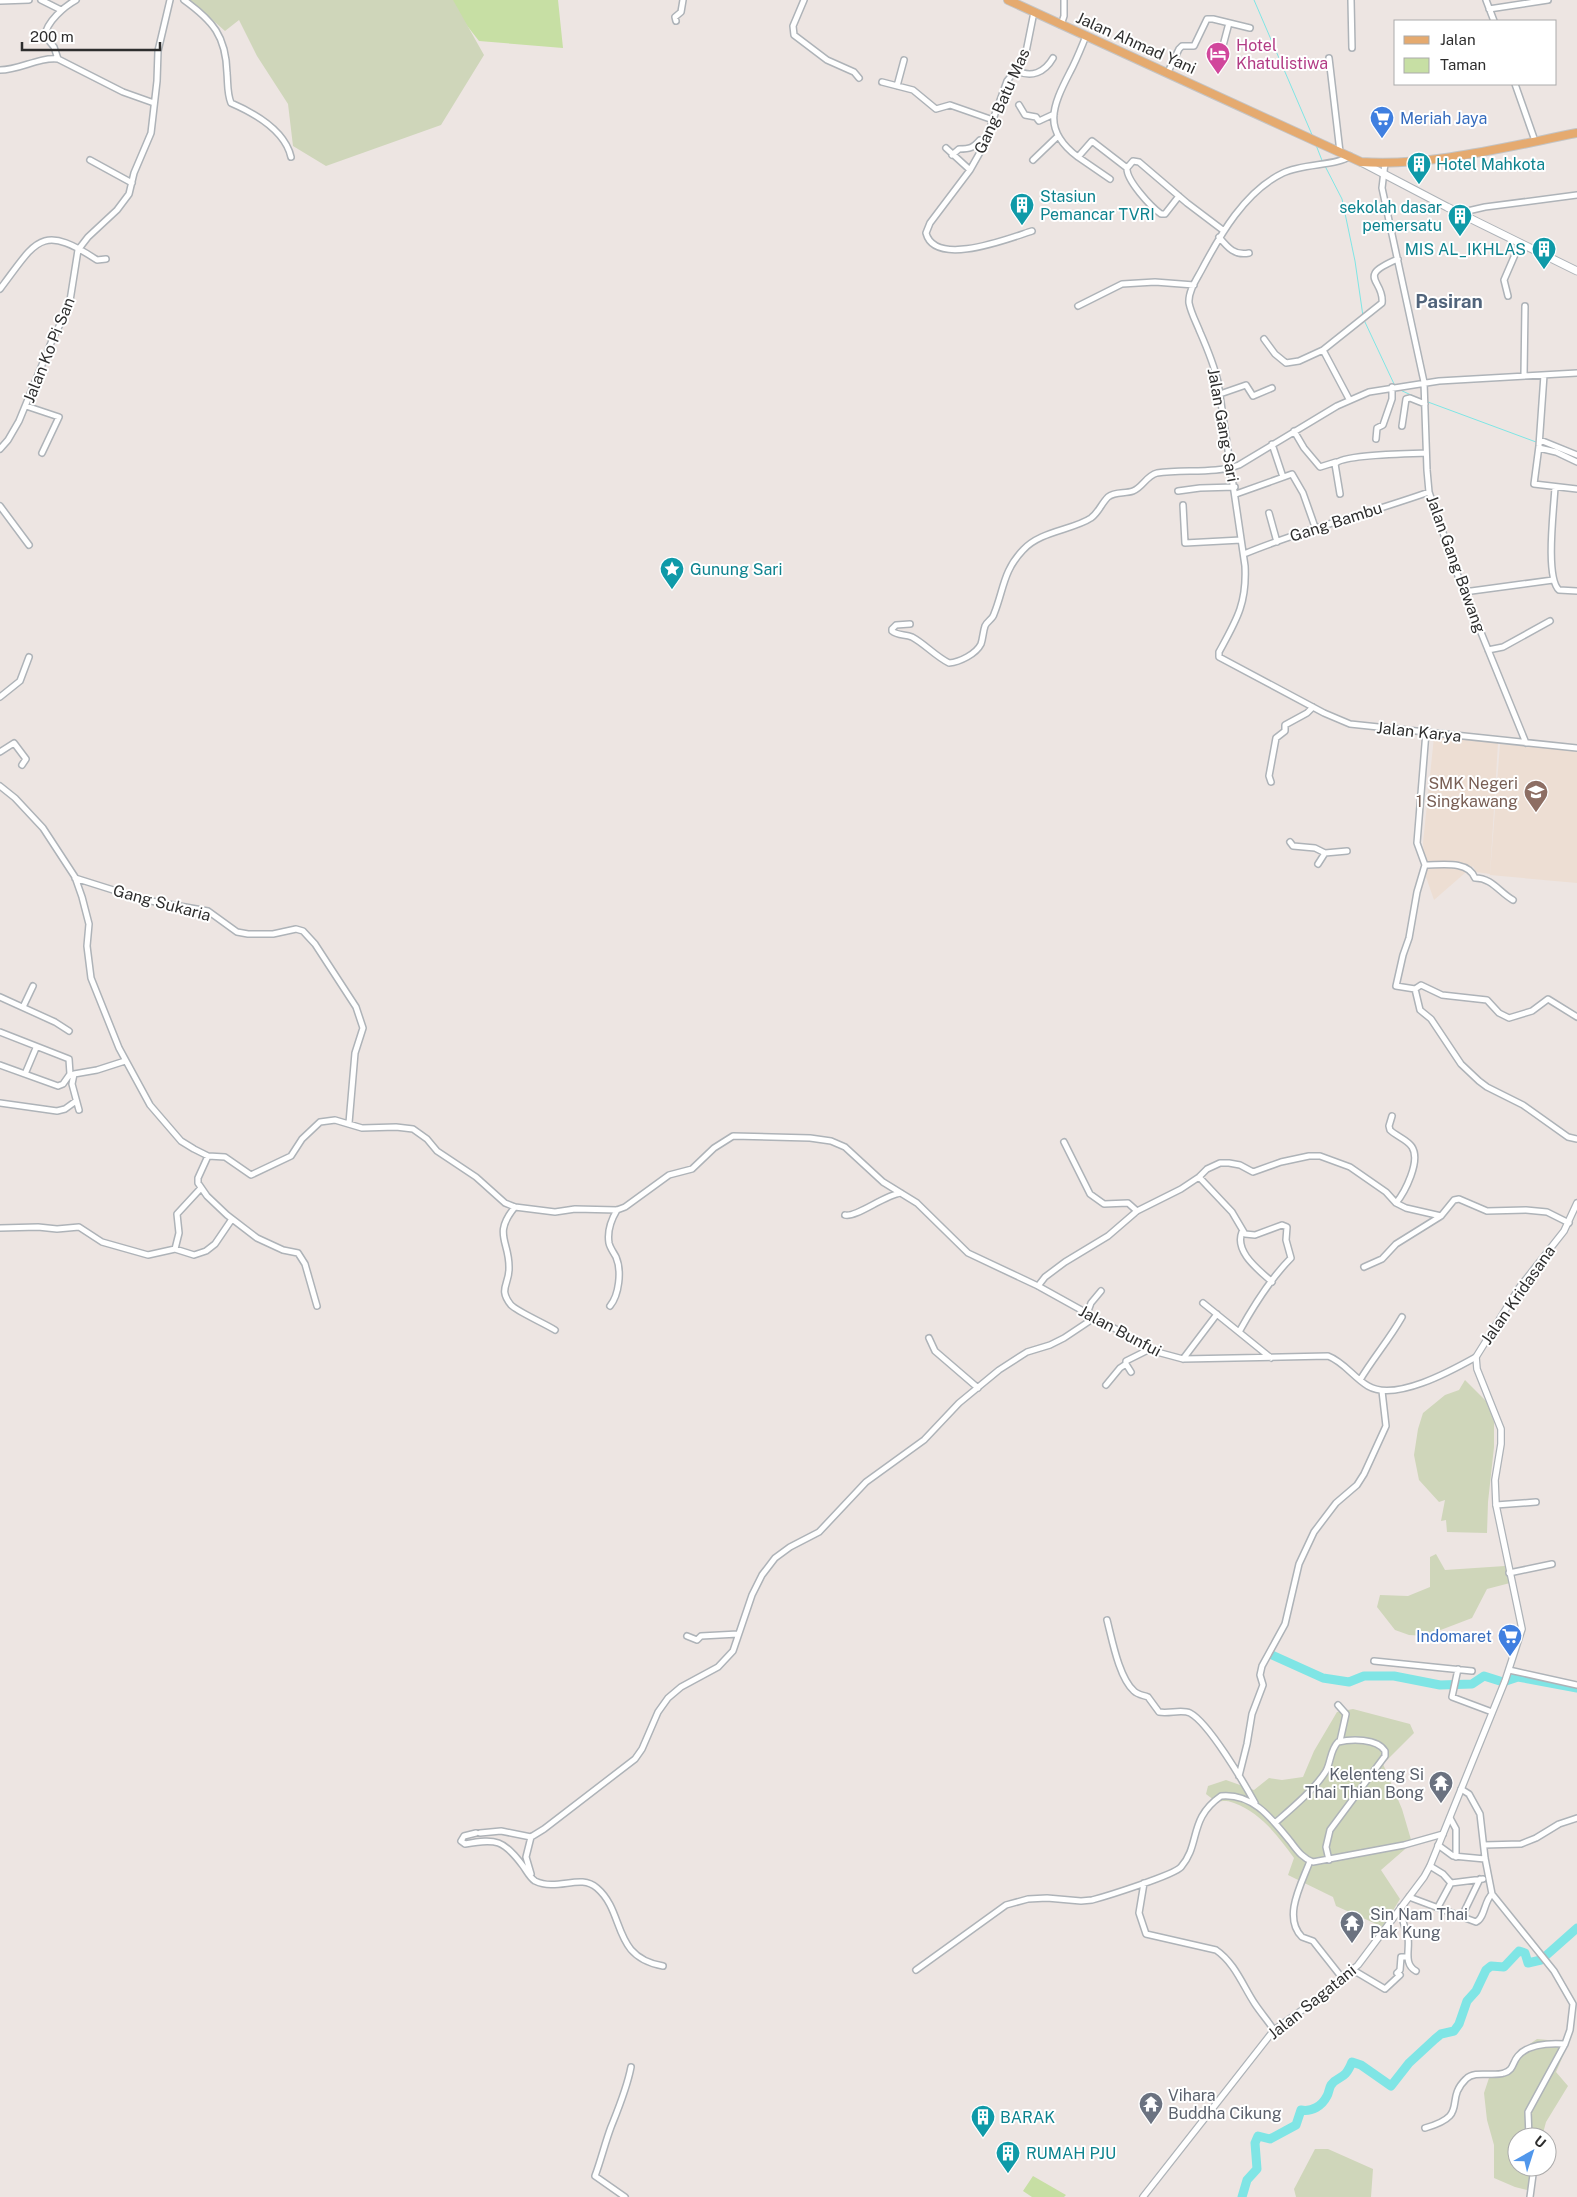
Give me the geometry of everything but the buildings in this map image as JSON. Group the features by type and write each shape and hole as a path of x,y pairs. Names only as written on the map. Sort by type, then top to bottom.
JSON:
{"main road":[{"name":"Jalan Ahmad Yani","path":"1008,0 1168,72 1318,143 1356,158"},
{"path":"1356,158 1385,163 1577,132"},
{"path":"1356,158 1417,158 1530,144 1577,132"},
{"path":"1356,158 1382,175 1577,271"}],"street":[{"path":"0,1 29,0"},
{"path":"41,0 61,10"},
{"path":"58,58 54,47 45,33 61,10 76,0"},
{"path":"78,250 88,237 124,201 139,160 152,133 159,44 170,0"},
{"path":"184,0 207,17 221,40 226,52 228,96 231,103 248,111 283,138 289,146 291,156"},
{"path":"676,21 675,17 681,12 682,0"},
{"path":"804,0 793,26 794,35 827,60 854,72 859,78"},
{"path":"1061,25 1064,16 1064,0"},
{"path":"1351,0 1352,48"},
{"path":"1486,0 1494,20"},
{"path":"1490,9 1548,0"},
{"name":"Gang Batu Mas","path":"1032,231 972,249 944,248 929,242 926,233 930,223 970,170 986,141 1007,81 1026,52 1034,12"},
{"path":"1168,72 1178,49 1182,46 1194,46 1207,20 1213,19 1250,28"},
{"path":"1220,57 1229,23"},
{"path":"1086,36 1060,90 1052,123 1066,148 1110,179"},
{"path":"0,70 8,70 50,58 58,58 123,92 154,103"},
{"path":"1016,70 1028,75 1035,74 1046,68 1053,58"},
{"path":"1329,58 1340,152"},
{"path":"897,86 904,60"},
{"path":"882,82 918,93 936,109 950,104 993,120"},
{"path":"1515,85 1534,138"},
{"path":"1019,106 1025,115 1036,117 1039,121 1054,114"},
{"path":"1033,160 1058,136"},
{"path":"952,154 959,149 967,150 973,148 980,140 986,141"},
{"path":"1078,157 1092,140 1127,168 1128,175 1136,187 1161,214 1165,214 1179,196"},
{"path":"946,148 970,170"},
{"name":"Jalan Gang Sari","path":"1270,684 1224,660 1218,654 1239,617 1246,579 1235,487 1215,368 1191,309 1190,299 1194,285 1219,238 1244,205 1269,182 1295,168 1356,158"},
{"path":"90,160 132,183"},
{"path":"1127,168 1133,161 1139,162 1224,231"},
{"path":"1382,175 1385,163"},
{"name":"Jalan Gang Bawang","path":"1382,175 1382,188 1424,382 1429,492 1464,592 1526,743"},
{"path":"1459,213 1485,207 1577,195"},
{"path":"1219,238 1236,254 1249,253"},
{"path":"0,290 31,248 49,239 71,244 78,250 86,251 97,260 106,259"},
{"path":"1508,296 1504,280 1520,243"},
{"name":"Jalan Ko Pi San","path":"0,449 16,428 51,343 70,304 78,250"},
{"path":"1264,339 1275,354 1286,363 1299,361 1323,350 1382,303 1383,299 1374,279 1375,274 1384,264 1398,259"},
{"path":"1078,306 1122,284 1155,282 1194,285"},
{"path":"1524,375 1526,306"},
{"path":"1323,350 1349,399"},
{"path":"910,624 896,625 892,632 914,638 938,657 949,663 960,660 971,654 980,645 986,624 994,616 1002,583 1022,550 1054,531 1092,517 1108,497 1113,494 1132,491 1151,475 1190,470 1231,468 1349,399 1369,392 1424,382 1577,373"},
{"path":"1544,375 1534,484 1577,489"},
{"path":"1220,394 1246,385 1253,396 1272,388"},
{"path":"1376,439 1377,428 1383,425 1390,406 1393,387"},
{"path":"1402,426 1406,399 1410,398 1425,402"},
{"path":"26,406 59,417 42,452"},
{"path":"1294,431 1304,448 1320,467 1341,459 1426,453"},
{"path":"1539,443 1577,455"},
{"path":"1539,443 1577,462"},
{"path":"1272,444 1283,477"},
{"path":"1336,462 1340,494"},
{"path":"1236,494 1292,473 1303,493 1315,527"},
{"path":"1178,491 1235,487"},
{"path":"1555,487 1551,548 1553,580 1559,590 1577,591"},
{"name":"Gang Bambu","path":"1244,554 1315,527 1343,520 1429,492"},
{"path":"1183,505 1185,543 1241,540"},
{"path":"0,506 29,545"},
{"path":"1269,513 1277,542"},
{"path":"1464,592 1553,580"},
{"path":"1488,650 1503,647 1550,621"},
{"path":"0,697 20,681 29,657"},
{"name":"Jalan Karya","path":"1270,684 1350,724 1577,748"},
{"path":"1271,782 1269,776 1276,738 1285,732 1285,725 1307,713 1313,707"},
{"path":"1426,732 1416,843 1425,865 1417,892 1410,938 1396,986 1415,989 1421,985 1442,995 1486,1000 1499,1013 1509,1018 1532,1012 1548,999 1577,1017"},
{"path":"0,752 14,743 26,759 22,765"},
{"path":"0,786 15,798 43,828 75,878 88,924 87,946 91,978 125,1061 150,1106 181,1140 208,1156 225,1157 248,1174 255,1174 291,1156 302,1139 316,1125 322,1122 335,1120 362,1128 396,1127 413,1129 427,1138 437,1151 453,1164 476,1177 505,1203 515,1207 555,1212 575,1209 617,1210"},
{"path":"1290,842 1293,846 1315,848 1325,853 1347,851"},
{"path":"1318,864 1325,853"},
{"path":"1425,865 1465,866 1471,870 1475,878 1482,878 1494,884 1505,896 1512,900"},
{"name":"Gang Sukaria","path":"75,878 145,900 208,911 237,932 273,934 296,929 302,931 315,944 356,1006 364,1028 355,1053 349,1123"},
{"path":"23,1007 33,986"},
{"path":"1415,989 1420,1010 1431,1019 1461,1064 1475,1078 1487,1087 1523,1104 1568,1137 1577,1139"},
{"path":"0,997 56,1022 69,1031"},
{"path":"0,1032 69,1060 72,1084 79,1110"},
{"path":"24,1074 36,1048"},
{"path":"0,1065 58,1086 63,1084 72,1074 97,1070 125,1061"},
{"path":"0,1103 57,1111 65,1109 76,1101"},
{"path":"1392,1116 1389,1126 1390,1130 1410,1145 1414,1153 1412,1172 1407,1188 1396,1203"},
{"name":"Jalan Bunfui","path":"617,1210 631,1203 669,1175 692,1169 714,1148 733,1136 810,1138 831,1141 846,1147 870,1172 930,1214 968,1253 1038,1286 1150,1349 1183,1359 1328,1356 1338,1360 1370,1387 1382,1391"},
{"path":"1064,1142 1090,1194 1104,1204 1128,1203 1137,1211"},
{"path":"208,1156 198,1178 201,1188 232,1219 265,1243 283,1250 298,1252 305,1264 317,1306"},
{"path":"1038,1286 1045,1277 1065,1262 1108,1236 1137,1211 1182,1189 1207,1169 1220,1163 1237,1164 1253,1172 1282,1162 1309,1156 1320,1156 1350,1167 1386,1192 1396,1203 1406,1208 1441,1216"},
{"path":"1199,1177 1232,1212 1242,1232 1248,1235 1255,1235 1282,1225 1287,1226 1286,1242 1291,1258 1280,1268 1272,1282 1260,1294 1239,1332"},
{"path":"175,1248 179,1233 177,1214 201,1188"},
{"path":"845,1215 853,1215 882,1199 901,1193"},
{"path":"1364,1267 1382,1258 1396,1244 1441,1216 1457,1199 1487,1211 1526,1210 1547,1212 1569,1223"},
{"name":"Jalan Kridasana","path":"1505,1682 1521,1634 1522,1623 1509,1573 1496,1505 1494,1480 1501,1444 1501,1428 1477,1369 1476,1357 1506,1307 1569,1223 1577,1203"},
{"path":"515,1207 507,1217 503,1235 509,1268 504,1289 505,1296 514,1308 555,1330"},
{"path":"610,1306 617,1296 618,1264 609,1245 609,1232 611,1219 617,1210"},
{"path":"0,1228 38,1227 57,1229 80,1227 102,1242 148,1255 175,1248 194,1255 206,1250 221,1238 232,1219"},
{"path":"1242,1232 1240,1240 1249,1260 1272,1282"},
{"path":"1087,1314 1091,1303 1101,1290"},
{"path":"1203,1303 1271,1358"},
{"path":"1183,1359 1217,1314"},
{"path":"1360,1380 1374,1357 1390,1339 1402,1317"},
{"path":"663,1966 650,1964 627,1945 619,1931 607,1899 592,1884 574,1882 562,1886 533,1880 512,1850 505,1844 491,1840 465,1844 461,1841 464,1836 500,1831 531,1837 544,1830 635,1759 642,1749 658,1712 668,1698 681,1687 718,1667 733,1651 752,1595 762,1575 775,1558 790,1547 819,1532 866,1482 924,1440 959,1403 1022,1354 1050,1345 1094,1318"},
{"path":"929,1338 935,1351 978,1388"},
{"path":"1106,1385 1120,1368 1126,1364 1129,1358 1150,1349"},
{"path":"1239,1776 1252,1714 1263,1685 1260,1675 1262,1666 1286,1624 1299,1564 1314,1532 1336,1503 1357,1485 1364,1474 1374,1448 1386,1427 1382,1391 1396,1390 1416,1384 1455,1369 1476,1357"},
{"path":"1126,1364 1131,1372"},
{"path":"1496,1505 1536,1502"},
{"path":"1509,1573 1552,1564"},
{"path":"1108,1620 1117,1658 1129,1686 1140,1695 1148,1697 1159,1712 1185,1712 1196,1717 1239,1776 1255,1803 1275,1823 1302,1856 1310,1861 1329,1860 1404,1845 1443,1834"},
{"path":"687,1636 697,1640 701,1636 738,1634"},
{"path":"1374,1661 1472,1671"},
{"path":"1458,1669 1452,1697 1492,1712"},
{"path":"1509,1670 1577,1685"},
{"name":"Jalan Sagatani","path":"1143,2197 1274,2030 1353,1970 1409,1897 1430,1866 1505,1682"},
{"path":"1275,1823 1322,1776 1329,1765 1333,1748 1340,1741 1346,1714 1338,1704"},
{"path":"1329,1860 1326,1847 1330,1830 1386,1754 1383,1747 1376,1744 1355,1740 1340,1741"},
{"path":"1462,1789 1475,1802 1480,1814 1485,1859 1492,1894 1554,1971 1575,2008 1565,2044 1530,2106 1527,2117 1528,2127"},
{"path":"916,1970 1006,1904 1028,1899 1047,1898 1092,1900 1172,1874 1181,1868 1190,1850 1201,1816 1220,1796 1240,1797 1255,1803"},
{"path":"1450,1818 1456,1829 1456,1857"},
{"path":"1484,1845 1521,1844 1536,1838 1559,1824 1577,1818"},
{"path":"531,1837 526,1857 533,1880"},
{"path":"1438,1845 1456,1857 1485,1859"},
{"path":"1310,1861 1293,1909 1294,1926 1302,1938 1313,1941 1343,1979"},
{"path":"1430,1866 1443,1874 1451,1883"},
{"path":"1451,1883 1489,1878"},
{"path":"1462,1916 1480,1879"},
{"path":"1144,1882 1139,1914 1145,1933 1150,1936 1216,1950 1221,1953 1274,2030"},
{"path":"1438,1907 1451,1883"},
{"path":"1409,1897 1462,1916 1473,1922 1479,1921 1487,1900 1492,1894"},
{"path":"1401,1907 1402,1922 1408,1940 1408,1957 1411,1967 1416,1971"},
{"path":"1353,1970 1385,1989 1400,1975 1397,1973 1400,1970 1401,1957 1408,1957"},
{"path":"1425,2128 1441,2123 1452,2114 1457,2095 1469,2077 1506,2072 1513,2068 1520,2055 1540,2044 1565,2044"},
{"path":"625,2197 595,2176 602,2161 610,2129 625,2094 631,2067"},
{"path":"1530,2197 1533,2177"}],"shaded area":[{"path":"1434,737 1498,743 1490,874 1476,872 1473,866 1434,900 1426,877 1423,843"},
{"name":"SMK Negeri 1 Singkawang","path":"1500,744 1577,751 1577,883 1490,875"}],"green space":[{"path":"190,0 453,0 484,55 441,125 326,166 293,146 288,104 257,56 239,20 225,31"},
{"path":"447,0 558,0 563,48 479,41"},
{"path":"1465,1380 1487,1402 1494,1422 1494,1447 1488,1502 1487,1533 1447,1532 1446,1520 1441,1521 1445,1500 1439,1502 1419,1480 1414,1455 1418,1429 1423,1413 1445,1395 1459,1390"},
{"path":"1436,1554 1445,1570 1505,1566 1510,1583 1487,1589 1472,1618 1425,1636 1409,1635 1395,1630 1377,1607 1380,1595 1408,1596 1430,1587 1430,1557"},
{"path":"1353,1709 1410,1724 1414,1733 1383,1764 1402,1809 1412,1843 1381,1870 1400,1899 1383,1927 1336,1906 1333,1897 1288,1875 1294,1858 1261,1819 1244,1807 1230,1802 1215,1800 1206,1794 1208,1786 1226,1780 1254,1790 1269,1778 1282,1780 1303,1777 1314,1751 1337,1712"},
{"path":"1537,2039 1569,2042 1556,2072 1568,2086 1545,2127 1507,2127 1507,2177 1531,2177 1531,2191 1515,2187 1494,2178 1494,2145 1487,2120 1484,2093 1490,2075 1507,2070 1514,2055"},
{"path":"1315,2149 1328,2149 1373,2169 1371,2197 1296,2197 1294,2189"},
{"path":"1033,2176 1066,2195 1064,2197 1032,2197 1023,2191"}],"waterway":[{"path":"1254,0 1313,137"},
{"path":"1316,145 1323,163"},
{"path":"1325,166 1342,199 1355,261 1363,316"},
{"path":"1364,320 1395,386"},
{"path":"1398,389 1422,400"},
{"path":"1428,402 1536,442"},
{"path":"1540,444 1555,449"},
{"path":"1559,451 1577,459"},
{"path":"1272,1655 1323,1678 1349,1682 1364,1676 1394,1676 1440,1685 1472,1684 1484,1676 1503,1682 1518,1677 1577,1688"},
{"path":"1242,2197 1247,2180 1257,2169 1255,2143 1258,2136 1270,2139 1296,2125 1301,2110 1313,2109 1322,2103 1328,2095 1331,2085 1344,2075 1352,2062 1361,2065 1391,2086 1409,2063 1435,2039 1441,2034 1454,2031 1459,2024 1467,2001 1476,1991 1486,1970 1491,1966 1504,1967 1519,1951 1525,1953 1528,1963 1541,1960 1577,1928"}],"place":[{"name":"Hotel Khatulistiwa","path":"1218,75"},
{"name":"Meriah Jaya","path":"1382,139"},
{"name":"Hotel Mahkota","path":"1419,185"},
{"name":"Stasiun Pemancar TVRI","path":"1022,226"},
{"name":"sekolah dasar pemersatu","path":"1460,237"},
{"name":"MIS AL_IKHLAS","path":"1544,270"},
{"name":"Gunung Sari","path":"672,590"},
{"name":"SMK Negeri 1 Singkawang","path":"1536,813"},
{"name":"Indomaret","path":"1510,1657"},
{"name":"Kelenteng Si Thai Thian Bong","path":"1441,1804"},
{"name":"Sin Nam Thai Pak Kung","path":"1352,1944"},
{"name":"Vihara Buddha Cikung","path":"1151,2125"},
{"name":"BARAK","path":"983,2138"},
{"name":"RUMAH PJU","path":"1008,2174"}],"district":[{"name":"Pasiran","path":"1449,301"}]}
